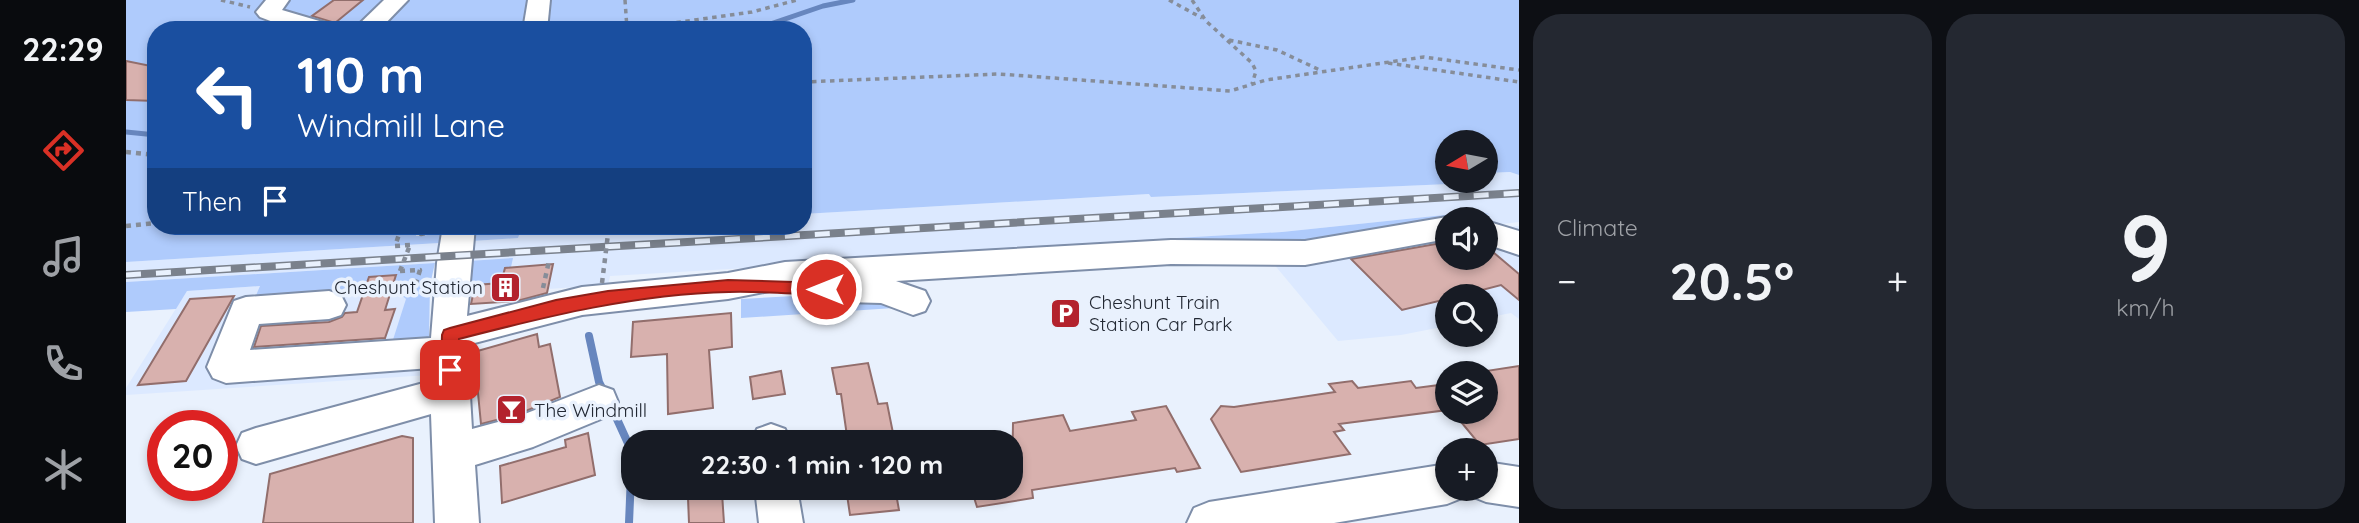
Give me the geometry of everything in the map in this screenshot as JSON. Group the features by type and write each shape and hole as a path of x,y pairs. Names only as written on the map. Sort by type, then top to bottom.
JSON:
{"street":[{"path":"375,21 397,0"},
{"path":"536,21 539,0"},
{"path":"273,6 291,21"},
{"path":"329,305 246,311 226,367 433,353 450,342 582,301 728,286 785,275 1171,252 1305,253 1435,230"},
{"path":"1498,230 1519,243"},
{"path":"457,523 450,342 451,274 458,235"},
{"path":"728,286 883,290 914,301"},
{"path":"256,446 451,392"},
{"path":"454,453 519,434 599,402"},
{"path":"1498,484 1519,487"},
{"path":"1209,523 1271,518 1435,486"},
{"path":"778,500 781,523"}],"path":[{"path":"221,0 273,6"},
{"path":"625,0 625,21"},
{"path":"685,21 752,12 797,0"},
{"path":"1169,0 1206,21 1252,63 1256,71 1252,84"},
{"path":"1192,0 1206,21"},
{"path":"1228,40 1286,51 1323,72"},
{"path":"812,82 999,74 1212,92 1382,62 1434,58 1519,70"},
{"path":"1382,62 1519,82"},
{"path":"126,152 147,154"},
{"path":"126,226 147,224"},
{"path":"399,235 395,246 410,245 400,271 420,270 416,283 431,282"},
{"path":"602,283 608,235"},
{"path":"541,301 548,261"}],"shaded area":[{"path":"126,0 1519,0 1519,175 1498,172 1498,130 1435,130 1435,185 1151,197 1149,194 812,213 812,21 147,21 147,235 440,235 439,243 126,262"},
{"path":"1498,172 1510,172 1519,175 1519,222 1502,224 1505,227 1519,226 1519,319 1511,313 1498,316 1498,284 1435,284 1435,328 1401,335 1338,341 1258,245 1435,221 1435,270 1498,270 1498,207 1435,207 1435,216 1282,232 813,259 813,264 610,276 608,285 548,289 546,299 470,304 475,285 469,261 472,241 518,238 519,235 812,235 812,213 1150,194 1152,197 1435,185 1435,193 1498,193"},
{"path":"1435,216 1435,221 1285,244 813,264 812,259 1282,232"},
{"path":"473,235 519,235 518,238 472,241"},
{"path":"439,243 435,263 126,282 126,262"},
{"path":"513,258 511,267 505,268 501,283 475,285 474,290 467,290 469,261"},
{"path":"435,263 430,285 429,341 391,346 406,299 399,293 254,300 260,286 187,291 176,309 126,312 126,282"},
{"path":"261,286 254,299 399,293 406,299 429,341 429,375 126,395 126,388 187,291"},
{"path":"872,295 893,301 894,308 741,318 741,299"}],"building":[{"path":"334,0 363,0 337,21 312,16"},
{"path":"126,61 147,65 147,101 126,100"},
{"path":"1435,244 1435,270 1498,270 1498,256 1519,274 1519,300 1498,284 1435,284 1435,302 1402,310 1351,259"},
{"name":"Cheshunt Station","path":"553,264 547,293 517,301 471,304 475,285 501,283 505,268"},
{"path":"396,275 385,310 395,309 385,338 254,347 261,326 329,322 345,313 357,312 369,277"},
{"path":"234,296 186,381 138,385 190,299"},
{"path":"731,313 732,347 709,350 713,408 668,414 667,354 631,357 633,322"},
{"path":"537,334 539,347 550,344 560,397 516,415 481,424 474,352"},
{"path":"868,363 878,404 887,403 892,430 846,430 841,394 837,394 832,368"},
{"path":"1519,366 1519,439 1498,442 1498,438 1474,438 1463,424 1498,424 1498,369"},
{"path":"781,371 785,394 753,399 750,377"},
{"path":"1352,381 1358,388 1411,381 1416,388 1435,386 1435,412 1339,424 1344,430 1334,432 1350,454 1241,472 1211,419 1221,406 1234,407 1335,392 1329,384"},
{"path":"1166,406 1200,468 1177,472 1175,468 1032,490 1033,498 1023,500 1023,430 1013,430 1013,423 1063,415 1070,431 1136,420 1132,412"},
{"path":"588,433 595,475 502,503 500,466 566,447 565,440"},
{"path":"402,436 413,438 413,523 263,523 270,474"},
{"path":"688,500 722,500 724,523 689,523"},
{"path":"848,500 897,500 899,510 850,515"},
{"path":"975,500 1021,500 977,507"}],"waterway":[{"path":"779,21 823,6 853,0"},
{"path":"126,132 147,134"},
{"path":"589,336 599,382 604,392"},
{"path":"611,406 632,452 629,523"}],"railway":[{"path":"812,235 1519,193"},
{"path":"126,275 806,235"}],"place":[{"name":"Cheshunt Station","path":"506,287"},
{"name":"Cheshunt Train Station Car Park","path":"1066,313"},
{"name":"The Windmill","path":"511,410"}],"route":[{"path":"450,370 450,335 582,301 728,286 826,289"}]}
